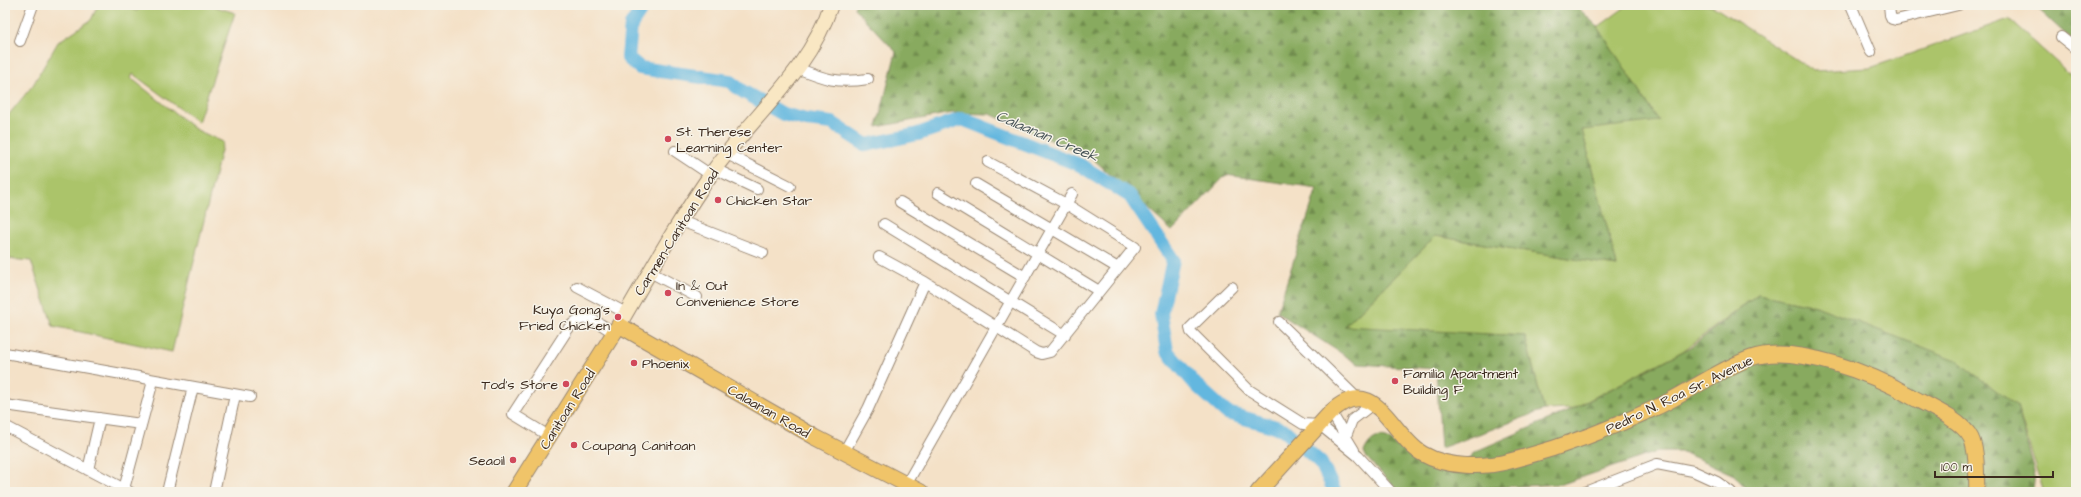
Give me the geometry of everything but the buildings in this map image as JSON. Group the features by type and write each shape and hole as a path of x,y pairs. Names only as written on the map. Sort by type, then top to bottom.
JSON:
{"main road":[{"name":"Carmen-Canitoan Road","path":"620,324 681,221 713,172 797,68 822,29 831,5"},
{"name":"Canitoan Road","path":"514,492 620,324"},
{"name":"Calaanan Road","path":"620,324 904,488 921,492"},
{"name":"Pedro N. Roa Sr. Avenue","path":"1357,398 1374,404 1385,414 1413,447 1422,454 1442,462 1481,465 1507,462 1614,427 1657,407 1733,365 1753,357 1769,355 1808,358 1843,366 1898,388 1962,426 1972,439 1977,492"},
{"path":"1258,492 1331,412 1346,401 1357,398"}],"street":[{"path":"20,41 33,5"},
{"path":"1851,5 1871,52"},
{"path":"1889,5 1892,20 1896,20 1922,9 1954,5"},
{"path":"2061,36 2076,49"},
{"path":"797,68 821,78 838,82 868,79"},
{"path":"674,152 713,172 757,189"},
{"path":"727,154 790,186"},
{"path":"879,257 925,282 997,328 1042,354 1050,352 1134,250 1134,246 1068,205 988,162"},
{"path":"976,184 1118,268"},
{"path":"938,193 1040,253 1099,291"},
{"path":"904,488 1068,205 1072,194"},
{"path":"900,202 1025,277"},
{"path":"681,221 763,253"},
{"path":"884,224 1065,335"},
{"path":"650,272 697,297"},
{"path":"844,452 868,409 925,282"},
{"path":"576,287 620,324"},
{"path":"1232,287 1190,328 1191,332 1252,392 1303,424 1316,429 1358,456"},
{"path":"549,436 513,414 568,329 576,320 589,318 620,324"},
{"path":"1279,322 1357,398"},
{"path":"5,353 153,381 250,397"},
{"path":"5,426 127,490 141,424 153,381"},
{"path":"167,492 193,387"},
{"path":"214,492 235,395"},
{"path":"1346,436 1352,420 1374,404"},
{"path":"5,405 141,424"},
{"path":"1331,412 1358,456 1391,492"},
{"path":"88,470 100,418"},
{"path":"1590,491 1658,464 1693,471 1717,482 1731,492"}],"green space":[{"path":"98,5 124,5 137,11 142,5 211,5 235,13 198,122 133,74 131,78 195,129 223,142 172,352 53,326 31,261 10,259 5,234 5,119 33,85 58,42 91,20"},
{"path":"855,5 1575,5 1598,27 1659,121 1582,130 1617,266 1436,236 1345,326 1525,336 1544,410 1441,448 1436,369 1358,364 1277,312 1317,188 1226,175 1172,231 1092,158 990,114 952,113 877,127 896,52 854,8"},
{"path":"1628,5 1711,5 1814,71 1870,68 2009,19 2076,80 2076,492 2044,492 2017,406 1816,306 1758,294 1683,351 1572,409 1544,410 1525,336 1344,327 1436,236 1617,266 1582,130 1658,120 1598,27"},
{"path":"2034,5 2076,5 2076,44"},
{"path":"1758,294 1816,306 1954,359 2017,406 2035,472 2033,492 1745,492 1745,487 1734,475 1683,452 1657,452 1562,484 1399,492 1367,458 1364,452 1372,440 1381,437 1390,440 1418,461 1446,471 1462,472 1474,452 1573,409 1691,347"}],"waterway":[{"name":"Calaanan Creek","path":"644,5 631,25 628,58 640,68 729,81 742,91 783,114 806,120 832,123 866,145 918,134 962,119 1080,165 1130,196 1173,260 1161,314 1167,351 1196,385 1227,413 1283,429 1321,463 1335,492"}],"place":[{"name":"St. Therese Learning Center","path":"668,139"},
{"name":"Chicken Star","path":"718,200"},
{"name":"In & Out Convenience Store","path":"668,293"},
{"name":"Kuya Gong's Fried Chicken","path":"618,317"},
{"name":"Phoenix","path":"634,363"},
{"name":"Familia Apartment Building F","path":"1395,381"},
{"name":"Tod's Store","path":"566,384"},
{"name":"Coupang Canitoan","path":"574,445"},
{"name":"Seaoil","path":"513,460"}]}
